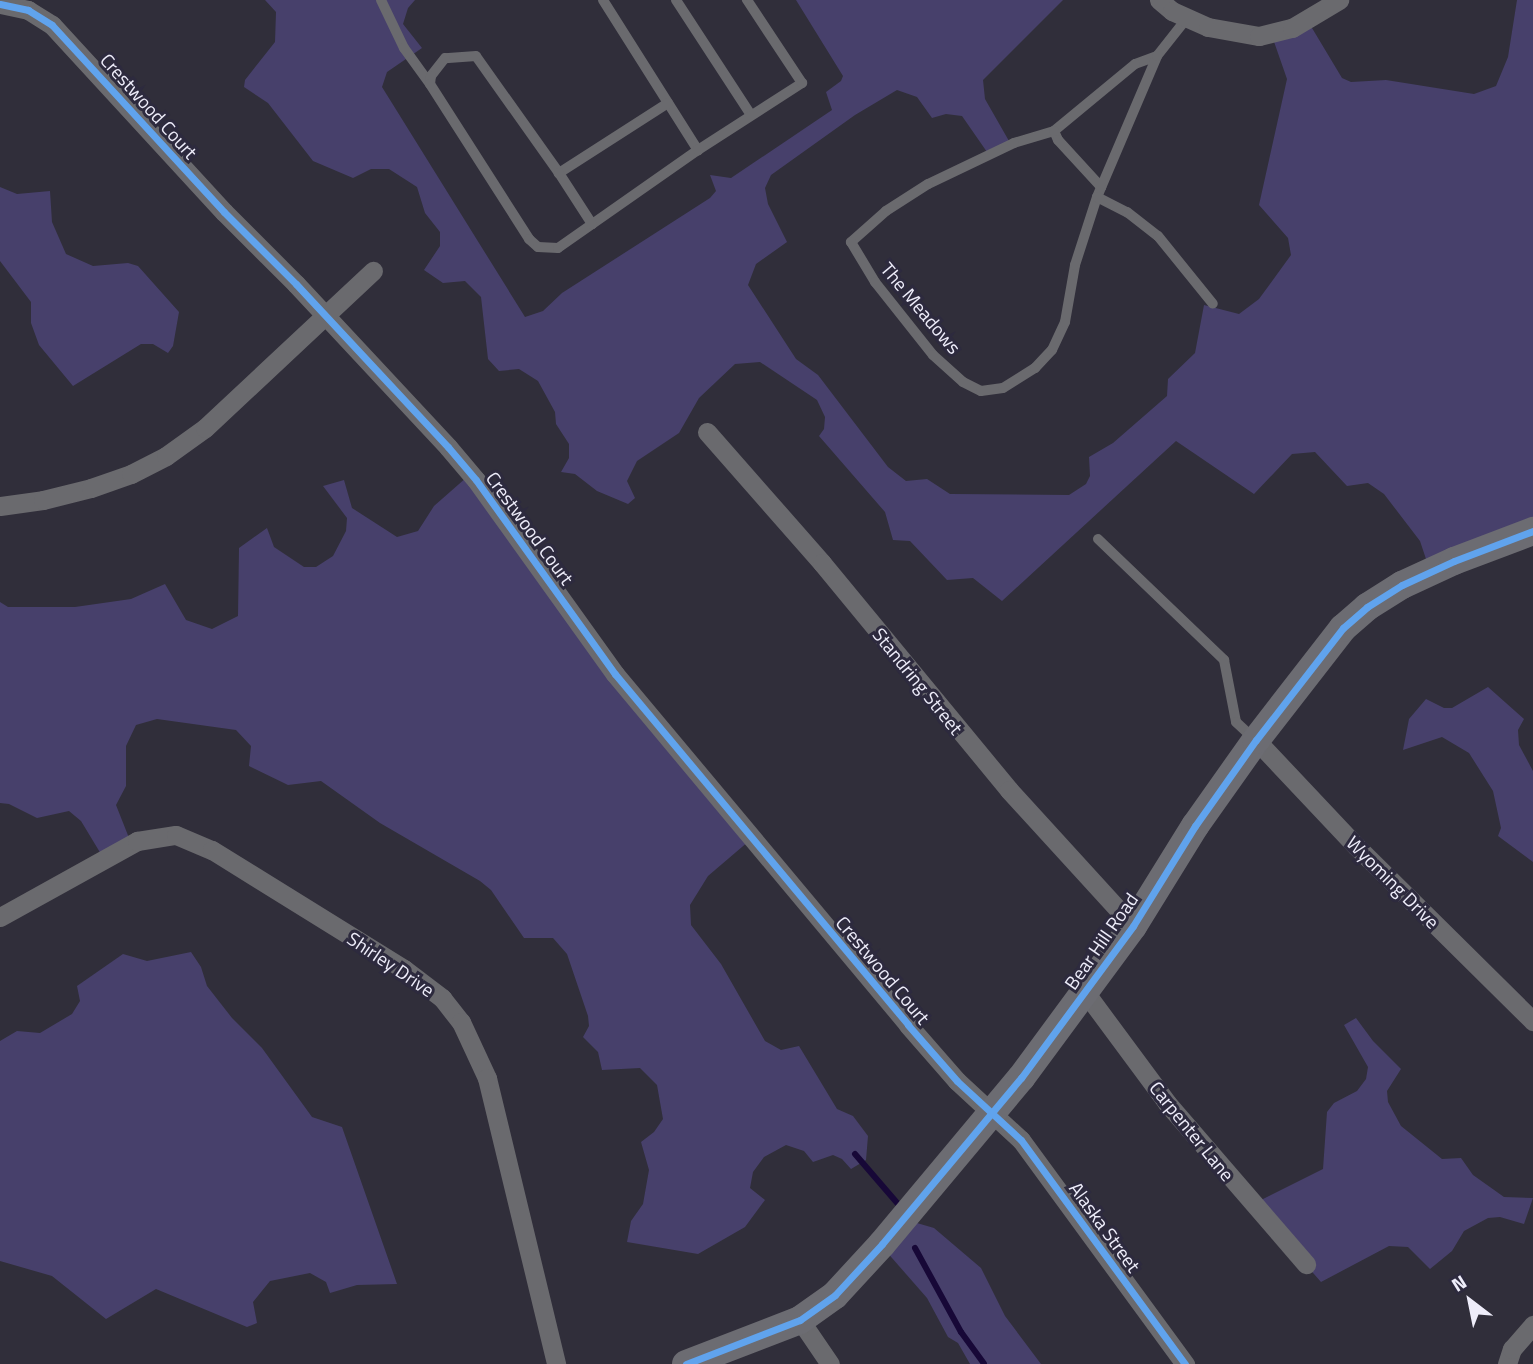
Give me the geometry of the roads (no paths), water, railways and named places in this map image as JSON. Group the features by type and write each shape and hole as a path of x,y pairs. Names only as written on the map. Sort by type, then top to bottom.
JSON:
{"street":[{"path":"1159,0 1187,18 1227,33 1259,36 1292,28 1319,6 1339,0"},
{"name":"Crestwood Court","path":"0,4 28,10 52,25 224,212 326,315 476,480 615,674 908,1025 957,1081 993,1115"},
{"path":"0,506 91,488 131,474 166,456 205,428 373,271"},
{"name":"Standring Street","path":"707,432 822,563 1009,790 1133,926"},
{"name":"Bear Hill Road","path":"686,1364 800,1320 835,1295 993,1115 1133,926 1195,827 1256,740 1326,648 1367,607 1402,585 1454,561 1533,531"},
{"name":"Wyoming Drive","path":"1256,740 1356,846 1533,1021"},
{"name":"Shirley Drive","path":"0,917 137,841 176,835 212,850 404,969 442,998 461,1022 488,1078 520,1224 556,1364"},
{"name":"Carpenter Lane","path":"1085,992 1167,1103 1306,1264"},
{"name":"Alaska Street","path":"993,1115 1021,1140 1185,1364"},
{"path":"800,1320 830,1364"},
{"path":"1507,1364 1512,1349 1533,1325"}],"lane":[{"path":"381,0 404,48 529,239 538,247 558,248 698,149 802,83 747,0"},
{"path":"603,0 698,149"},
{"path":"676,0 751,116"},
{"name":"The Meadows","path":"1157,56 1135,64 1054,131 1014,143 928,184 850,242 853,251 933,355 963,382 981,391 1003,387 1035,368 1052,350 1065,322 1075,265 1101,187 1157,56 1187,18"},
{"path":"430,84 431,76 446,58 477,56 592,224"},
{"path":"559,173 668,103"},
{"path":"1054,131 1058,140 1101,187"},
{"path":"1097,197 1127,212 1158,236 1213,304"},
{"path":"1098,539 1224,660 1236,722 1256,740"}],"waterway":[{"path":"855,1154 898,1204"},
{"path":"915,1248 961,1332 984,1364"}]}
